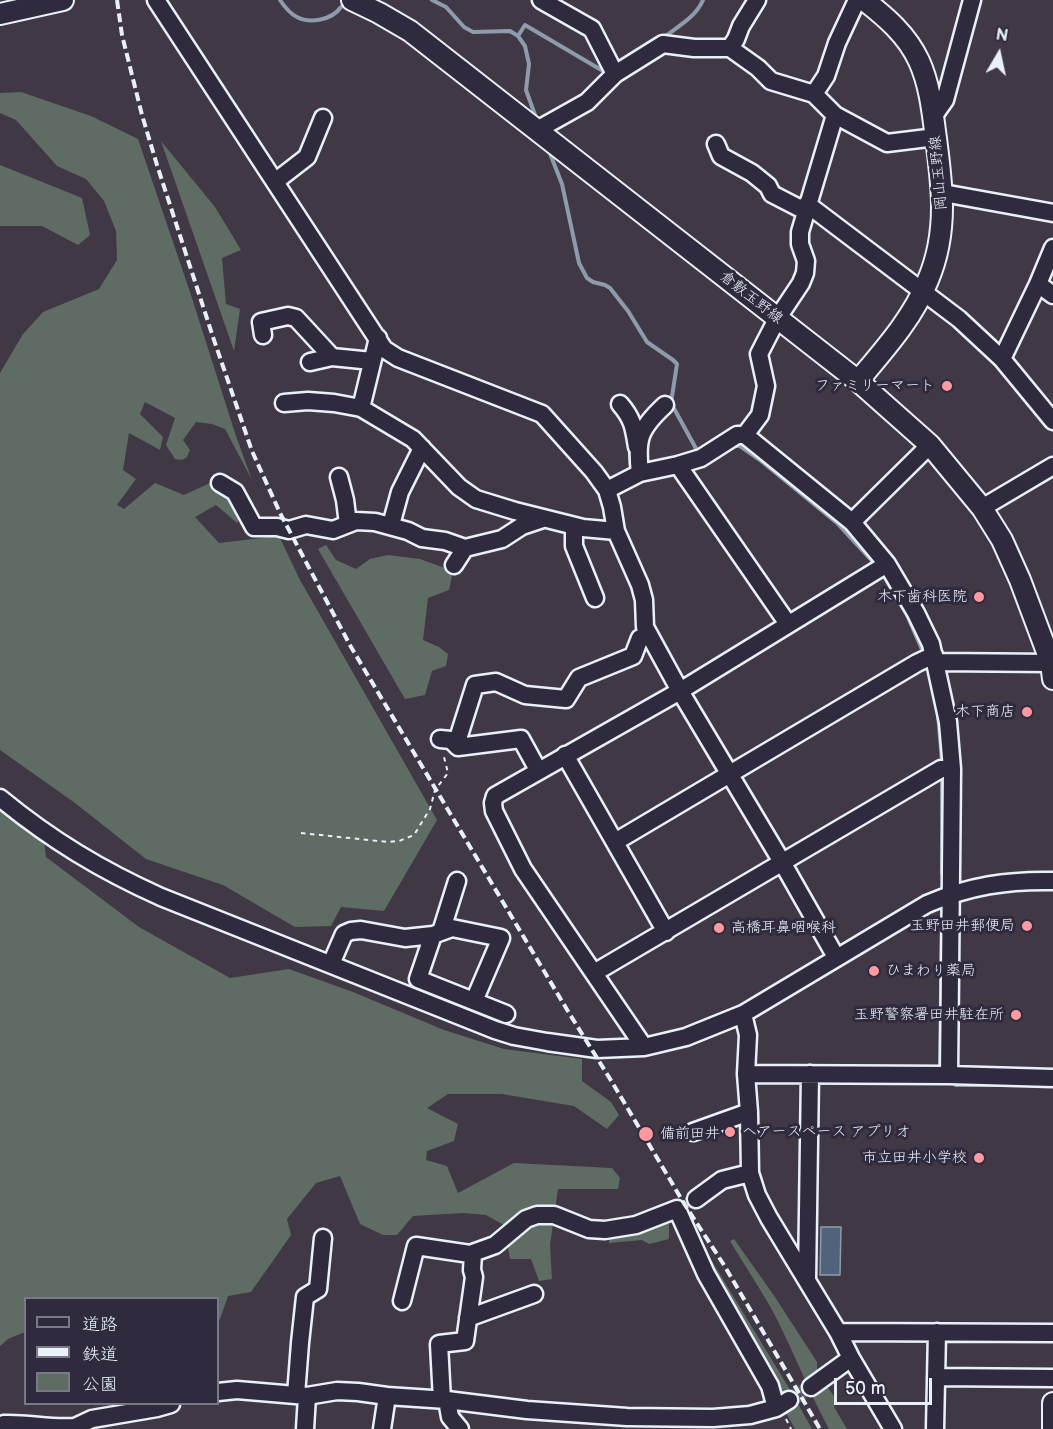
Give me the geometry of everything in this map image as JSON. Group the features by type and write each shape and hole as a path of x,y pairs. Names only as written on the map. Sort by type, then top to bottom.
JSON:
{"main road":[{"name":"倉敷玉野線","path":"352,0 410,31 858,381 930,445 982,508 1002,540 1020,580 1052,668"},
{"name":"岡山玉野線","path":"858,381 909,317 923,292 936,259 942,228 943,193 929,88 919,60 905,37 889,20 864,0"},
{"path":"0,14 49,1"},
{"path":"1053,1403 1053,1429"}],"street":[{"path":"156,0 384,349 398,358 542,414 607,489 616,531 640,585 644,600 645,627 836,957"},
{"path":"541,0 592,29 615,75"},
{"path":"730,48 757,0"},
{"path":"814,93 826,76 837,43 857,0"},
{"path":"933,117 945,100 972,0"},
{"path":"537,130 587,102 615,75 663,44 694,48 730,48 758,68 771,81 814,93 835,115 887,143 936,137"},
{"path":"745,435 760,415 766,386 759,354 805,273 806,261 800,244 800,232 835,115"},
{"path":"276,181 307,156 323,118"},
{"path":"716,144 721,156 752,173 768,186 772,194 806,207 959,319 1002,359 1053,421"},
{"path":"943,193 1053,213"},
{"path":"1002,359 1053,248"},
{"path":"1038,284 1053,295"},
{"path":"263,334 261,322 288,316 296,318 332,357"},
{"path":"361,408 378,338"},
{"path":"310,362 332,357 372,361"},
{"path":"284,403 308,401 361,408 412,438 459,487 476,499 543,519 583,528 616,531"},
{"path":"620,404 629,414 634,425 640,473"},
{"path":"637,451 641,435 650,419 665,405"},
{"path":"607,489 640,473 701,458 737,435 745,435 852,522 887,564 916,613 932,644 948,722 952,769 948,1074"},
{"path":"852,522 930,445"},
{"path":"391,525 400,492 422,448"},
{"path":"678,465 788,624"},
{"path":"982,508 1053,466"},
{"path":"339,477 348,524"},
{"path":"220,483 235,492 254,527 277,527 289,530 306,525 333,530 356,521 375,522 391,525 422,538 445,541 465,548 502,538 522,526 543,519"},
{"path":"574,526 574,546 595,598"},
{"path":"454,565 465,548"},
{"path":"644,1047 523,869 494,811 495,796 680,691 887,564"},
{"path":"538,770 521,739 458,747 448,742 475,685 496,682 525,695 566,699 579,678 633,657 640,638 649,634"},
{"path":"615,842 917,663 935,659 1052,668"},
{"path":"565,755 666,932"},
{"path":"594,973 941,769 952,769"},
{"path":"0,798 59,842 125,880 161,897 495,1030 514,1036 597,1049 644,1047 686,1037 743,1014 927,904 950,894 989,884 1023,880 1053,881"},
{"path":"457,881 418,979 506,1014"},
{"path":"331,964 344,934 351,931 361,930 405,938 437,934 452,928 501,938 474,1001"},
{"path":"743,1014 748,1035 746,1074 750,1173 757,1195 893,1429"},
{"path":"746,1074 948,1074 1053,1078"},
{"path":"807,1281 810,1074"},
{"path":"693,1132 749,1112"},
{"path":"696,1199 722,1180 750,1173"},
{"path":"219,1392 237,1390 302,1396 337,1391 358,1392 527,1410 627,1417 713,1418 750,1415 783,1404 770,1386 706,1274 677,1209 636,1225 605,1230 588,1229 554,1215 537,1215 526,1220 495,1245 473,1253 440,1251 416,1246 402,1301"},
{"path":"305,1429 300,1343 305,1297 318,1289 323,1238"},
{"path":"460,1429 450,1417 444,1400 439,1344 465,1341 474,1277 473,1253"},
{"path":"468,1318 534,1294"},
{"path":"838,1332 1053,1333"},
{"path":"934,1429 937,1332"},
{"path":"811,1387 851,1358"},
{"path":"936,1377 1053,1378"},
{"path":"382,1429 387,1396"},
{"path":"2,1424 15,1423 57,1429 75,1428 92,1419 168,1405"},
{"path":"2,1424 23,1429"}],"path":[{"path":"301,833 388,842 399,841 414,835 430,809 435,790 448,773 448,742"}],"green space":[{"path":"21,92 91,116 138,139 252,480 225,429 212,424 196,422 183,440 190,450 187,457 182,460 175,459 166,445 175,418 145,402 140,414 163,437 160,450 129,433 123,470 136,479 117,505 124,509 155,483 184,495 210,483 230,494 241,517 237,523 216,505 195,517 219,543 279,536 300,580 437,820 384,911 341,907 331,926 295,927 223,885 146,859 75,803 0,750 0,373 23,334 43,312 99,289 117,260 116,231 104,201 86,179 57,166 16,120 0,113 0,93"},
{"path":"161,141 215,207 241,250 222,258 226,304 240,309 234,351"},
{"path":"0,165 82,198 90,235 78,245 42,226 0,226"},
{"path":"326,545 336,560 356,569 370,559 388,555 420,559 453,571 449,590 428,598 423,640 448,654 446,666 432,671 425,695 405,699 318,549"},
{"path":"0,807 44,843 46,857 139,927 230,978 289,969 353,992 444,1030 504,1049 582,1059 582,1081 611,1102 619,1115 607,1129 574,1106 502,1094 448,1094 427,1108 458,1124 454,1141 427,1151 426,1160 447,1166 458,1193 514,1163 612,1168 620,1178 618,1189 558,1189 550,1245 552,1279 539,1281 531,1259 510,1259 504,1225 486,1215 463,1213 413,1216 397,1235 383,1235 360,1224 340,1176 316,1183 287,1219 291,1235 251,1292 228,1296 219,1320 219,1297 24,1297 24,1332 8,1339 0,1346"},
{"path":"669,1214 669,1239 649,1244 642,1240 609,1243 609,1233"},
{"path":"693,1230 812,1429 795,1429 778,1402 722,1295"},
{"path":"734,1239 817,1362 817,1376 836,1399 834,1407 847,1429 829,1429 771,1308 730,1241"}],"water":[{"path":"821,1227 841,1227 840,1275 820,1275"}],"waterway":[{"path":"280,0 292,14 308,20 327,18 341,7"},
{"path":"432,0 446,7 464,27 473,32 510,31 518,36 525,46 529,64 526,90 535,115"},
{"path":"663,38 691,17 703,0"},
{"path":"518,36 525,25 603,71"},
{"path":"549,151 562,184 579,263 587,278 610,288 628,311 647,342 677,364 671,403 699,454"},
{"path":"731,448 740,446 760,460 837,523 874,563"},
{"path":"885,578 907,615 924,654"},
{"path":"938,714 942,761"},
{"path":"942,779 942,873"},
{"path":"941,1068 942,923"},
{"path":"952,1081 956,1085 1006,1085"}],"tunnel":[{"path":"789,1400 811,1387"}],"railway":[{"path":"117,0 122,35 157,165 252,451 280,513 351,647 569,1013 724,1265 820,1429"}],"place":[{"name":"ファミリーマート","path":"947,386"},
{"name":"木下歯科医院","path":"979,597"},
{"name":"木下商店","path":"1027,712"},
{"name":"玉野田井郵便局","path":"1027,926"},
{"name":"高橋耳鼻咽喉科","path":"719,928"},
{"name":"ひまわり薬局","path":"874,971"},
{"name":"玉野警察署田井駐在所","path":"1016,1015"},
{"name":"ヘアースペース アプリオ","path":"730,1132"},
{"name":"備前田井","path":"646,1134"},
{"name":"市立田井小学校","path":"979,1158"}]}
